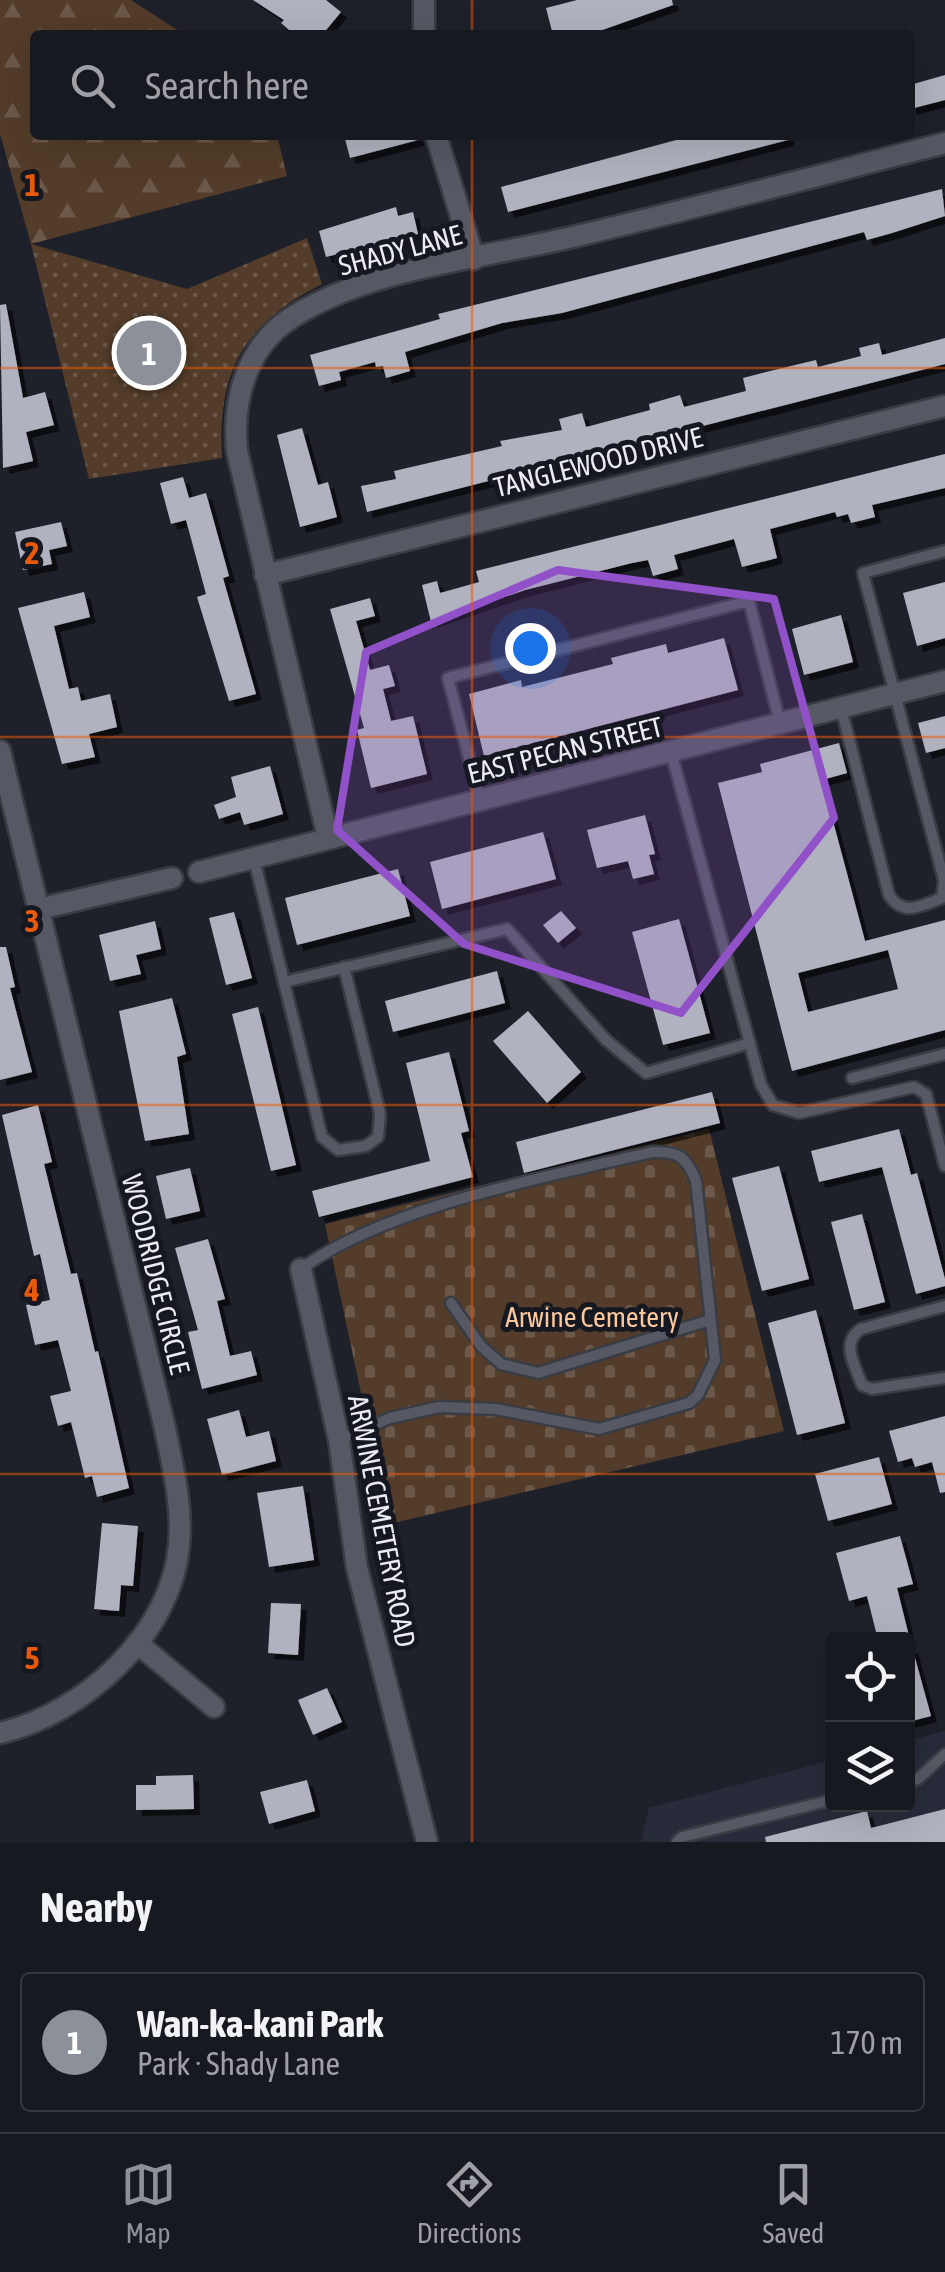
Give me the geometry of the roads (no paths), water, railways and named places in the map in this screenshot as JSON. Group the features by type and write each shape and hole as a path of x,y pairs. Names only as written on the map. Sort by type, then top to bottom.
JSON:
{"street":[{"path":"424,0 424,30"},
{"path":"438,140 474,259"},
{"name":"SHADY LANE","path":"328,838 237,451 233,416 256,355 290,318 371,282 945,143"},
{"name":"TANGLEWOOD DRIVE","path":"265,575 945,406"},
{"name":"EAST PECAN STREET","path":"199,872 945,680"},
{"name":"WOODRIDGE CIRCLE","path":"0,752 6,802 39,909 176,1481 178,1558 159,1608 137,1643 90,1692 40,1720 0,1733"},
{"path":"39,909 172,878"},
{"name":"ARWINE CEMETERY ROAD","path":"301,1268 339,1440 357,1568 428,1842"},
{"path":"137,1643 214,1707"}],"lane":[{"path":"841,707 889,895 896,906 914,909 942,898 944,880 863,573 945,551"},
{"path":"480,800 448,678 749,601 780,723"},
{"path":"670,751 761,1085 773,1105 799,1114 914,1087 926,1094 945,1166"},
{"path":"253,858 322,1137 338,1150 366,1146 378,1137 380,1114 344,967"},
{"path":"284,982 507,929 606,1040 646,1072 750,1044"},
{"path":"852,1078 945,1054"},
{"path":"301,1268 344,1242 427,1212 652,1152 674,1152 688,1160 696,1180 714,1360 698,1395 678,1409 599,1430 496,1409 440,1407 390,1418 339,1440"},
{"path":"451,1302 481,1346 501,1364 538,1373 710,1320"},
{"path":"945,1306 861,1329 850,1336 848,1345 862,1385 872,1390 945,1378"},
{"path":"915,1780 945,1754"},
{"path":"677,1842 682,1837 825,1802"}],"place":[{"name":"Wan-ka-kani Park","path":"149,353"}],"park label":[{"name":"Arwine Cemetery","path":"592,1317"}]}
